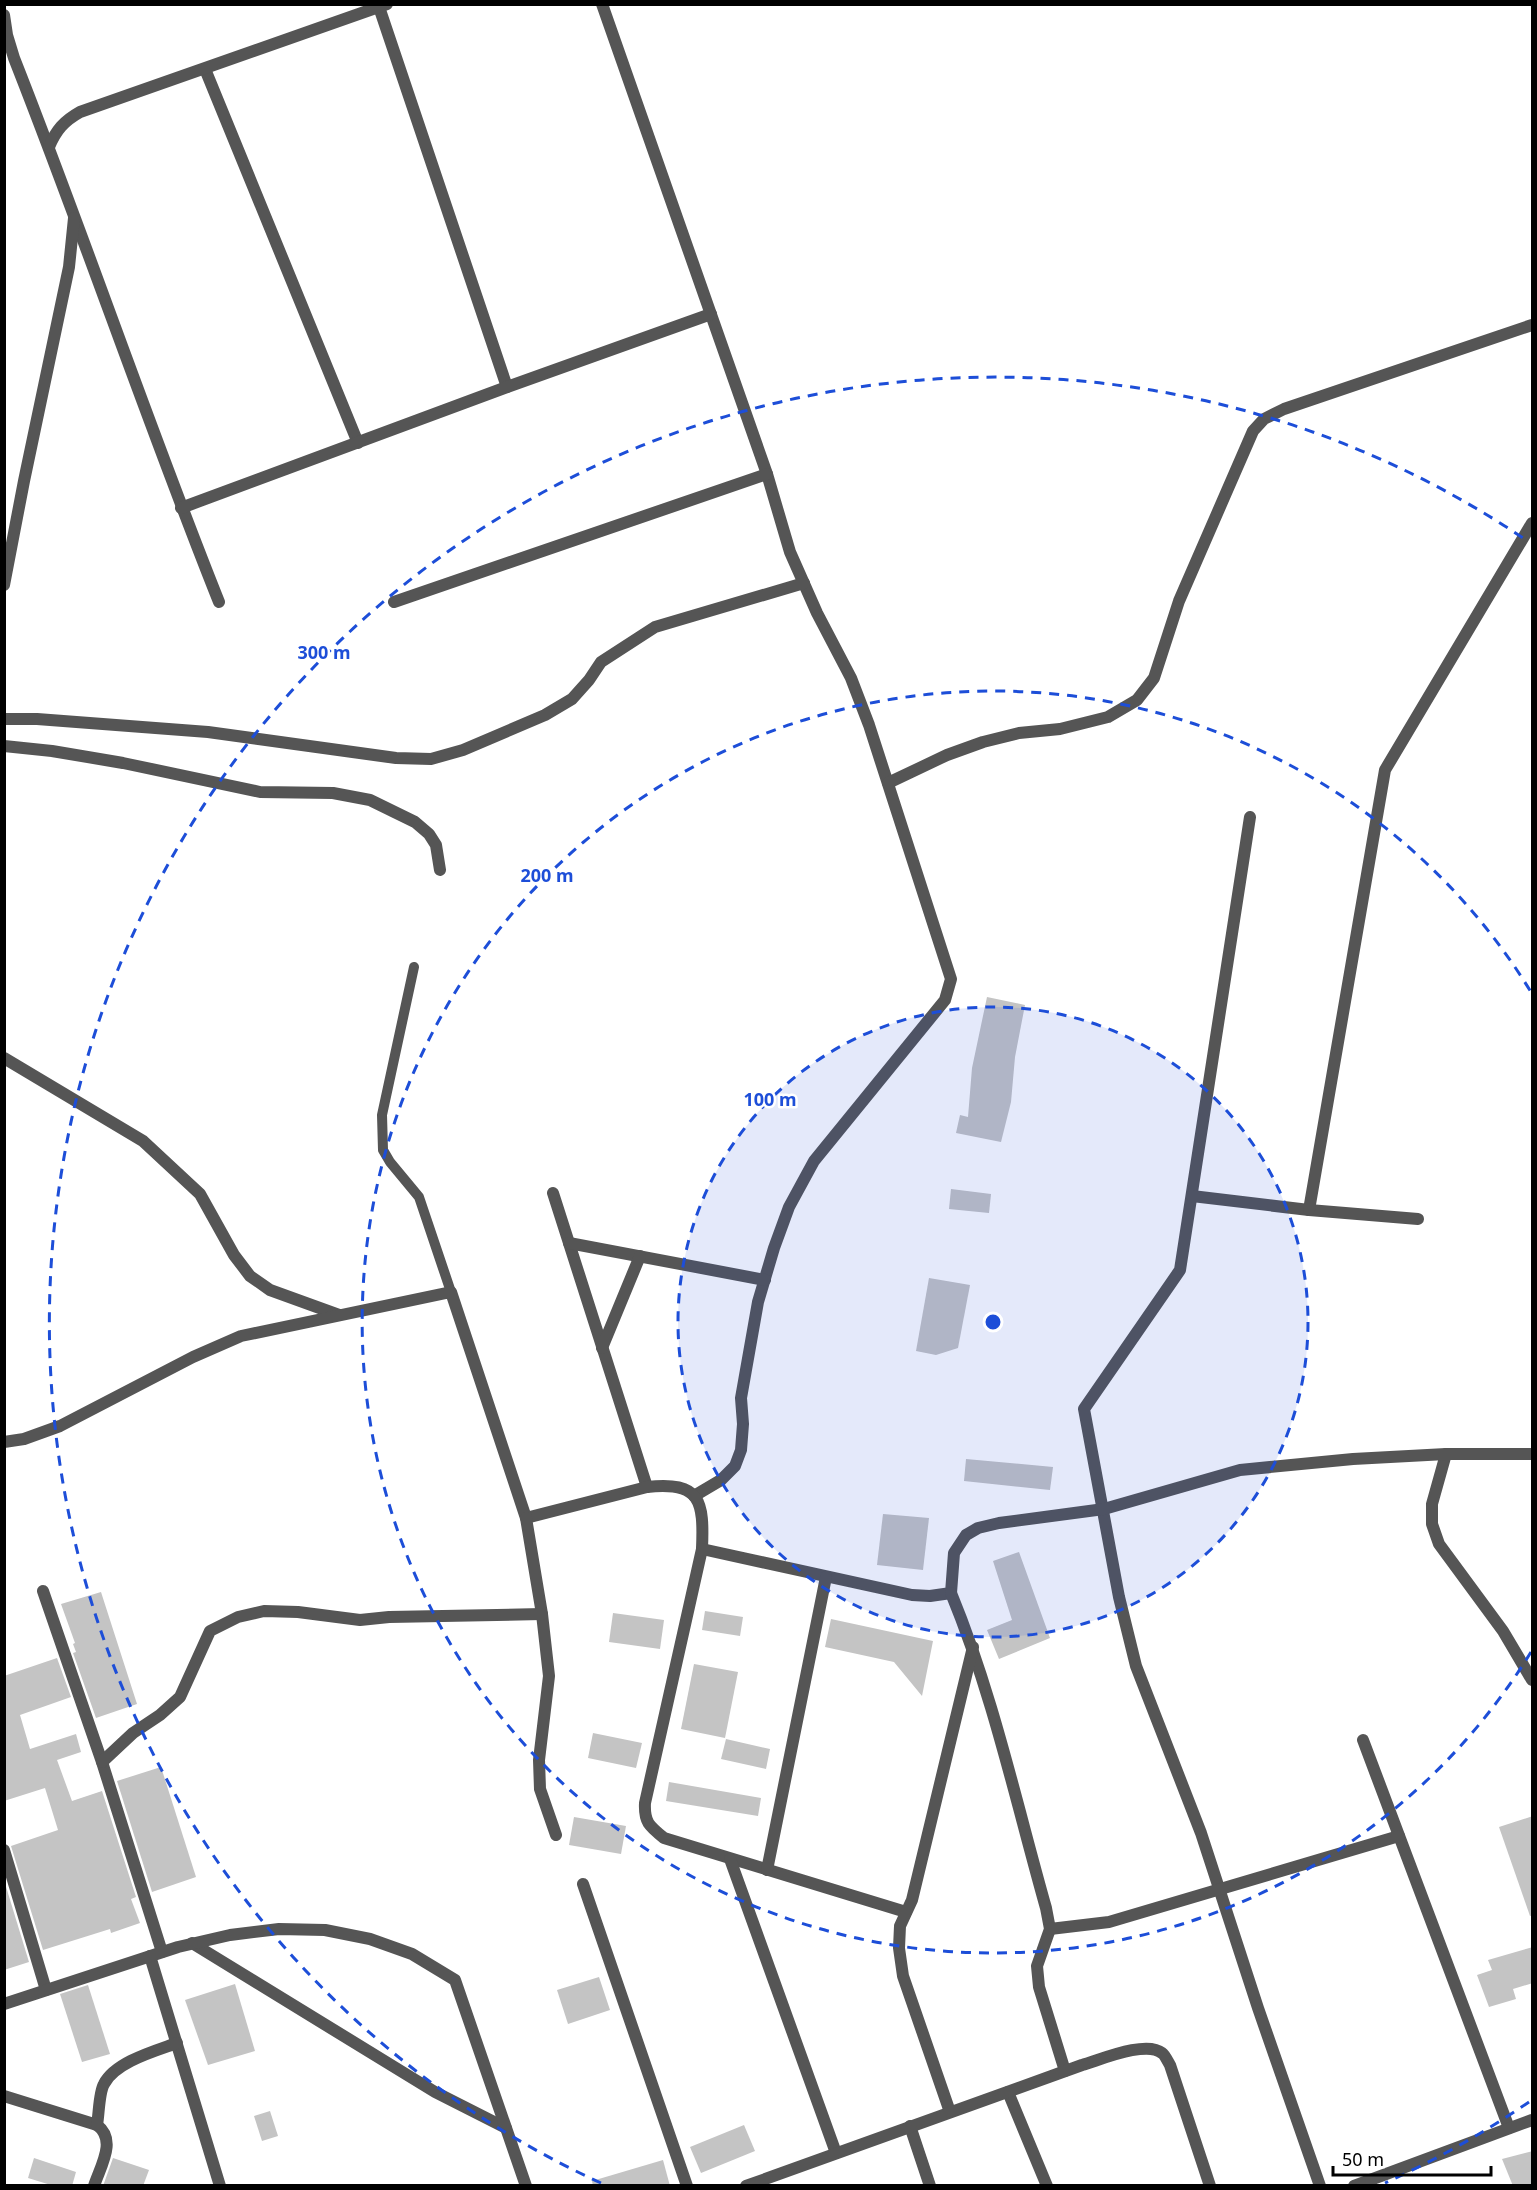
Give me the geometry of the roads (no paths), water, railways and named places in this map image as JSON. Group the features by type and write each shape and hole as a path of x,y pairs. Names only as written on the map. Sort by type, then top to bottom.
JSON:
{"street":[{"path":"6,4 4,13 7,35 14,58 75,214 181,508 219,602"},
{"path":"602,4 767,474 790,552 851,678 888,783 951,979 945,1000 814,1161 789,1207 758,1302 741,1398 744,1424 741,1450 735,1466 721,1480 694,1497"},
{"path":"49,147 54,135 65,121 80,112 383,6 507,387"},
{"path":"205,69 358,444"},
{"path":"4,585 69,267 75,214"},
{"path":"181,508 711,314"},
{"path":"888,783 947,755 983,742 1019,733 1060,729 1108,717 1137,700 1154,678 1179,601 1253,431 1264,419 1284,409 1533,325"},
{"path":"394,602 767,474"},
{"path":"1309,1210 1385,770 1533,523"},
{"path":"4,719 37,719 208,732 396,758 430,759 463,750 554,710 572,699 602,662 655,627 804,583"},
{"path":"4,746 52,751 123,763 260,792 333,793 370,801 415,822 429,834 436,845 440,870"},
{"path":"1250,817 1180,1270 1084,1408 1119,1598 1136,1666 1201,1833 1258,2008 1320,2186"},
{"path":"4,1058 142,1141 200,1194 222,1236 250,1276 270,1290 340,1316"},
{"path":"553,1193 646,1487"},
{"path":"1192,1196 1309,1210 1418,1219"},
{"path":"569,1243 765,1280"},
{"path":"602,1348 640,1256"},
{"path":"4,1442 24,1439 60,1426 193,1357 241,1336 451,1292 526,1518 542,1614 549,1676 539,1760 540,1789 556,1835"},
{"path":"1065,2071 1039,1986 1037,1966 1050,1929 1009,1767 973,1646 951,1593 954,1553 966,1535 978,1528 999,1522 1104,1509 1240,1470 1353,1459 1473,1453 1533,1454"},
{"path":"1446,1454 1432,1504 1432,1524 1439,1544 1503,1631 1533,1680"},
{"path":"526,1518 646,1487 667,1485 684,1487 694,1497 700,1506 703,1526 702,1549 645,1803 645,1817 652,1829 663,1838 906,1912"},
{"path":"702,1549 912,1595 930,1596 951,1593"},
{"path":"767,1870 826,1577"},
{"path":"43,1590 102,1762 162,1952"},
{"path":"102,1762 133,1733 160,1715 180,1697 210,1631 238,1617 264,1611 298,1611 360,1620 389,1617 542,1614"},
{"path":"950,2112 903,1976 899,1948 900,1926 912,1900 973,1646"},
{"path":"1363,1740 1509,2128"},
{"path":"1050,1929 1110,1922 1399,1836"},
{"path":"4,1850 46,1990"},
{"path":"730,1859 836,2153"},
{"path":"583,1884 687,2186"},
{"path":"4,2004 162,1952 230,1935 279,1929 324,1929 370,1939 412,1954 455,1980 526,2186"},
{"path":"192,1943 435,2092 506,2128"},
{"path":"150,1956 220,2186"},
{"path":"97,2125 104,2084 113,2073 131,2061 177,2043"},
{"path":"746,2186 1065,2071 1136,2049 1151,2048 1162,2053 1175,2078 1210,2186"},
{"path":"1008,2091 1047,2186"},
{"path":"4,2096 97,2125 105,2131 108,2138 107,2148 94,2186"},
{"path":"1354,2186 1533,2120"},
{"path":"910,2126 930,2186"}],"lane":[{"path":"414,967 382,1115 383,1150 419,1197 451,1292"}]}
